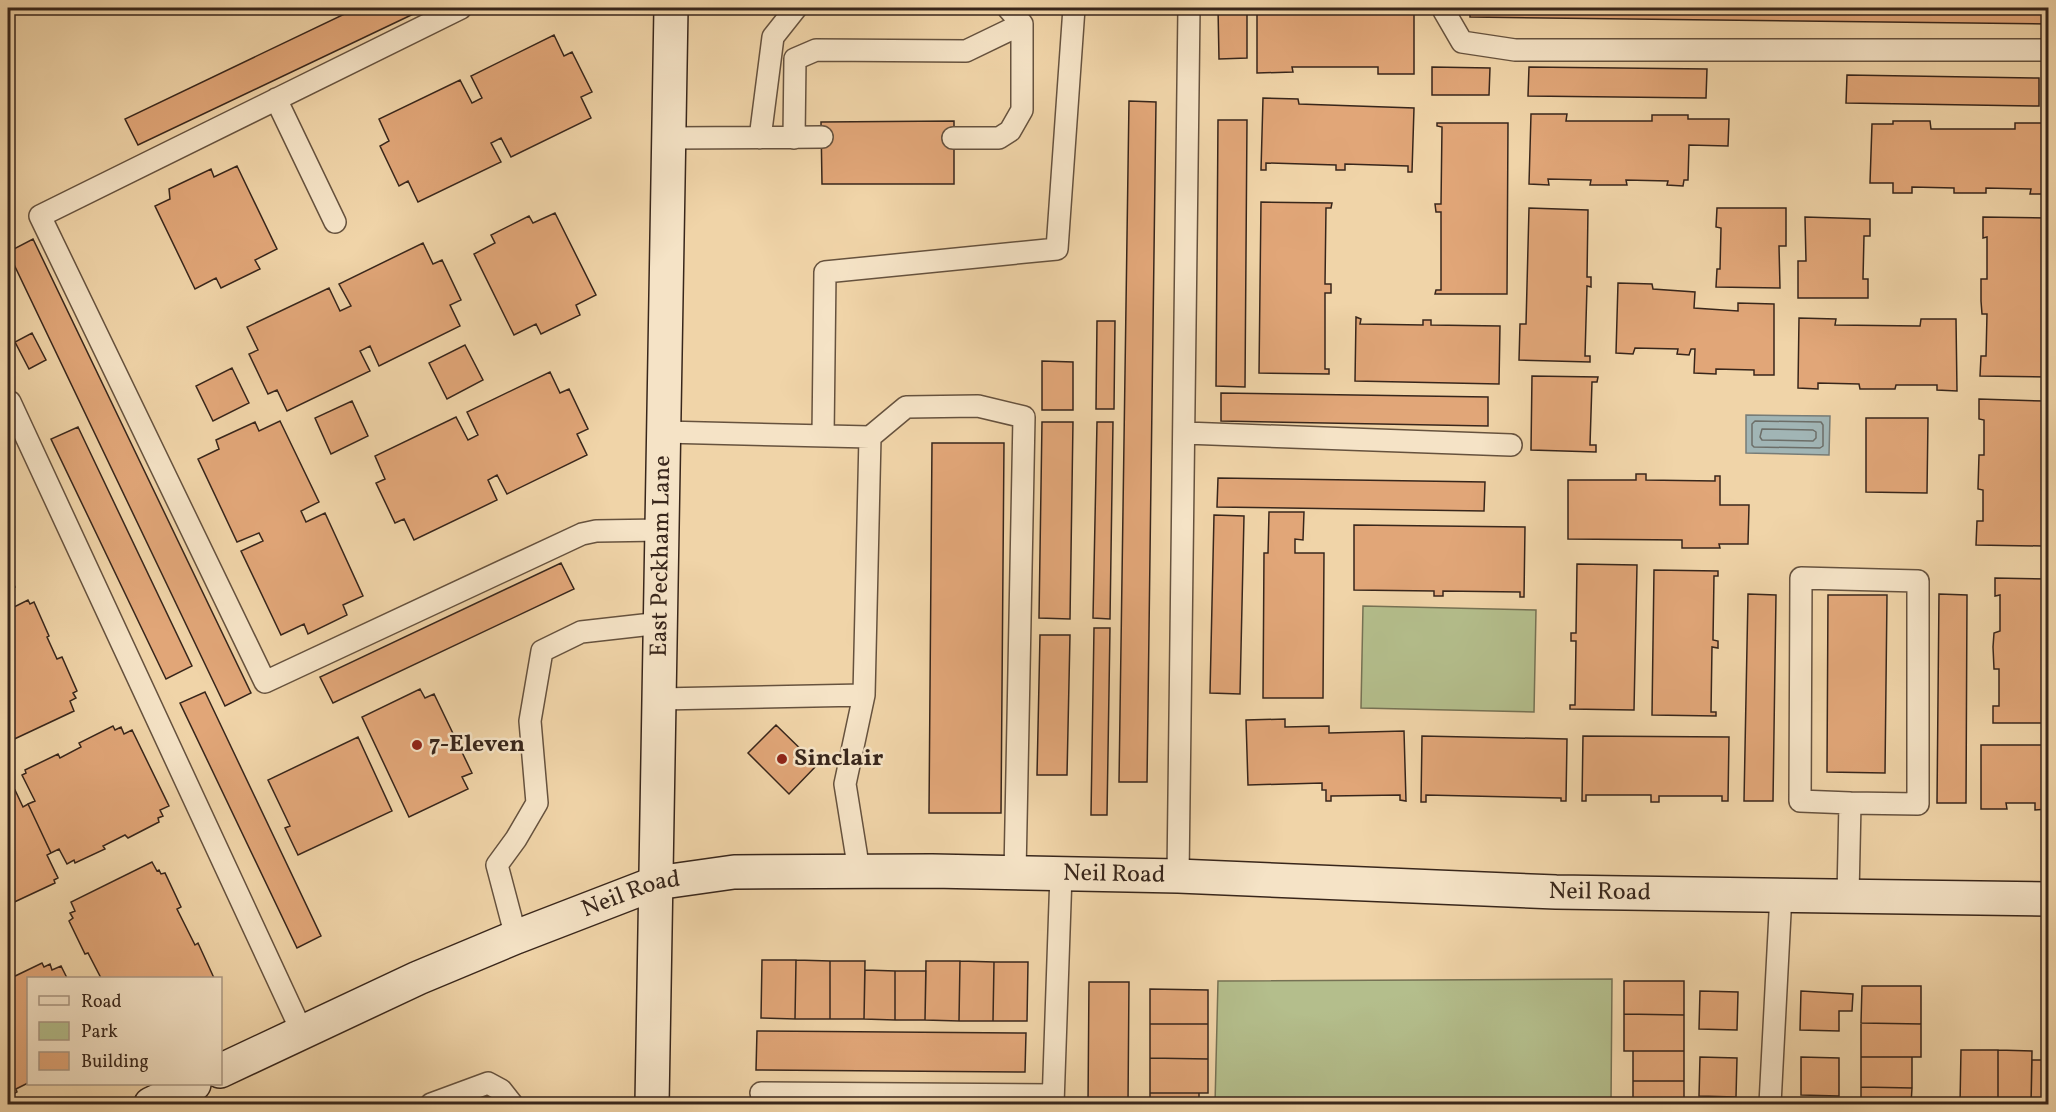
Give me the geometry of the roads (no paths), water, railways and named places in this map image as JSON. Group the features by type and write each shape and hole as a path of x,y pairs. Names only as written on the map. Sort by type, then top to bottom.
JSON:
{"street":[{"name":"East Peckham Lane","path":"651,1104 671,8"},
{"name":"Neil Road","path":"222,1070 418,978 516,937 656,883 734,872 859,871 1178,876 1557,892 2049,899"},
{"path":"151,1104 190,1092"}],"lane":[{"path":"461,8 40,216 265,682 582,534 596,531 662,530"},
{"path":"760,138 772,37 796,8"},
{"path":"953,138 999,138 1010,131 1022,110 1022,24 1008,8"},
{"path":"823,436 825,272 1057,249 1074,8"},
{"path":"1178,876 1190,8"},
{"path":"1444,8 1462,42 1515,50 2049,50"},
{"path":"794,138 795,59 816,50 966,51 1022,24"},
{"path":"276,99 335,222"},
{"path":"669,138 822,137"},
{"path":"8,403 10,402 302,1032"},
{"path":"664,432 870,437 906,407 978,406 1024,417 1015,873"},
{"path":"1185,433 1511,445"},
{"path":"859,871 845,784 864,695 870,437"},
{"path":"1801,578 1918,582 1918,804 1850,803 1800,801 1801,578"},
{"path":"516,937 496,865 516,839 537,803 530,721 542,651 582,632 661,623"},
{"path":"659,699 864,695"},
{"path":"1848,895 1850,803"},
{"path":"761,1093 1053,1100 1061,874"},
{"path":"1770,1104 1781,894"},
{"path":"431,1104 488,1083 501,1090 512,1104"}],"water":[{"path":"1746,415 1830,416 1829,455 1746,453"}],"place":[{"name":"7-Eleven","path":"417,745"},
{"name":"Sinclair","path":"782,759"}]}
